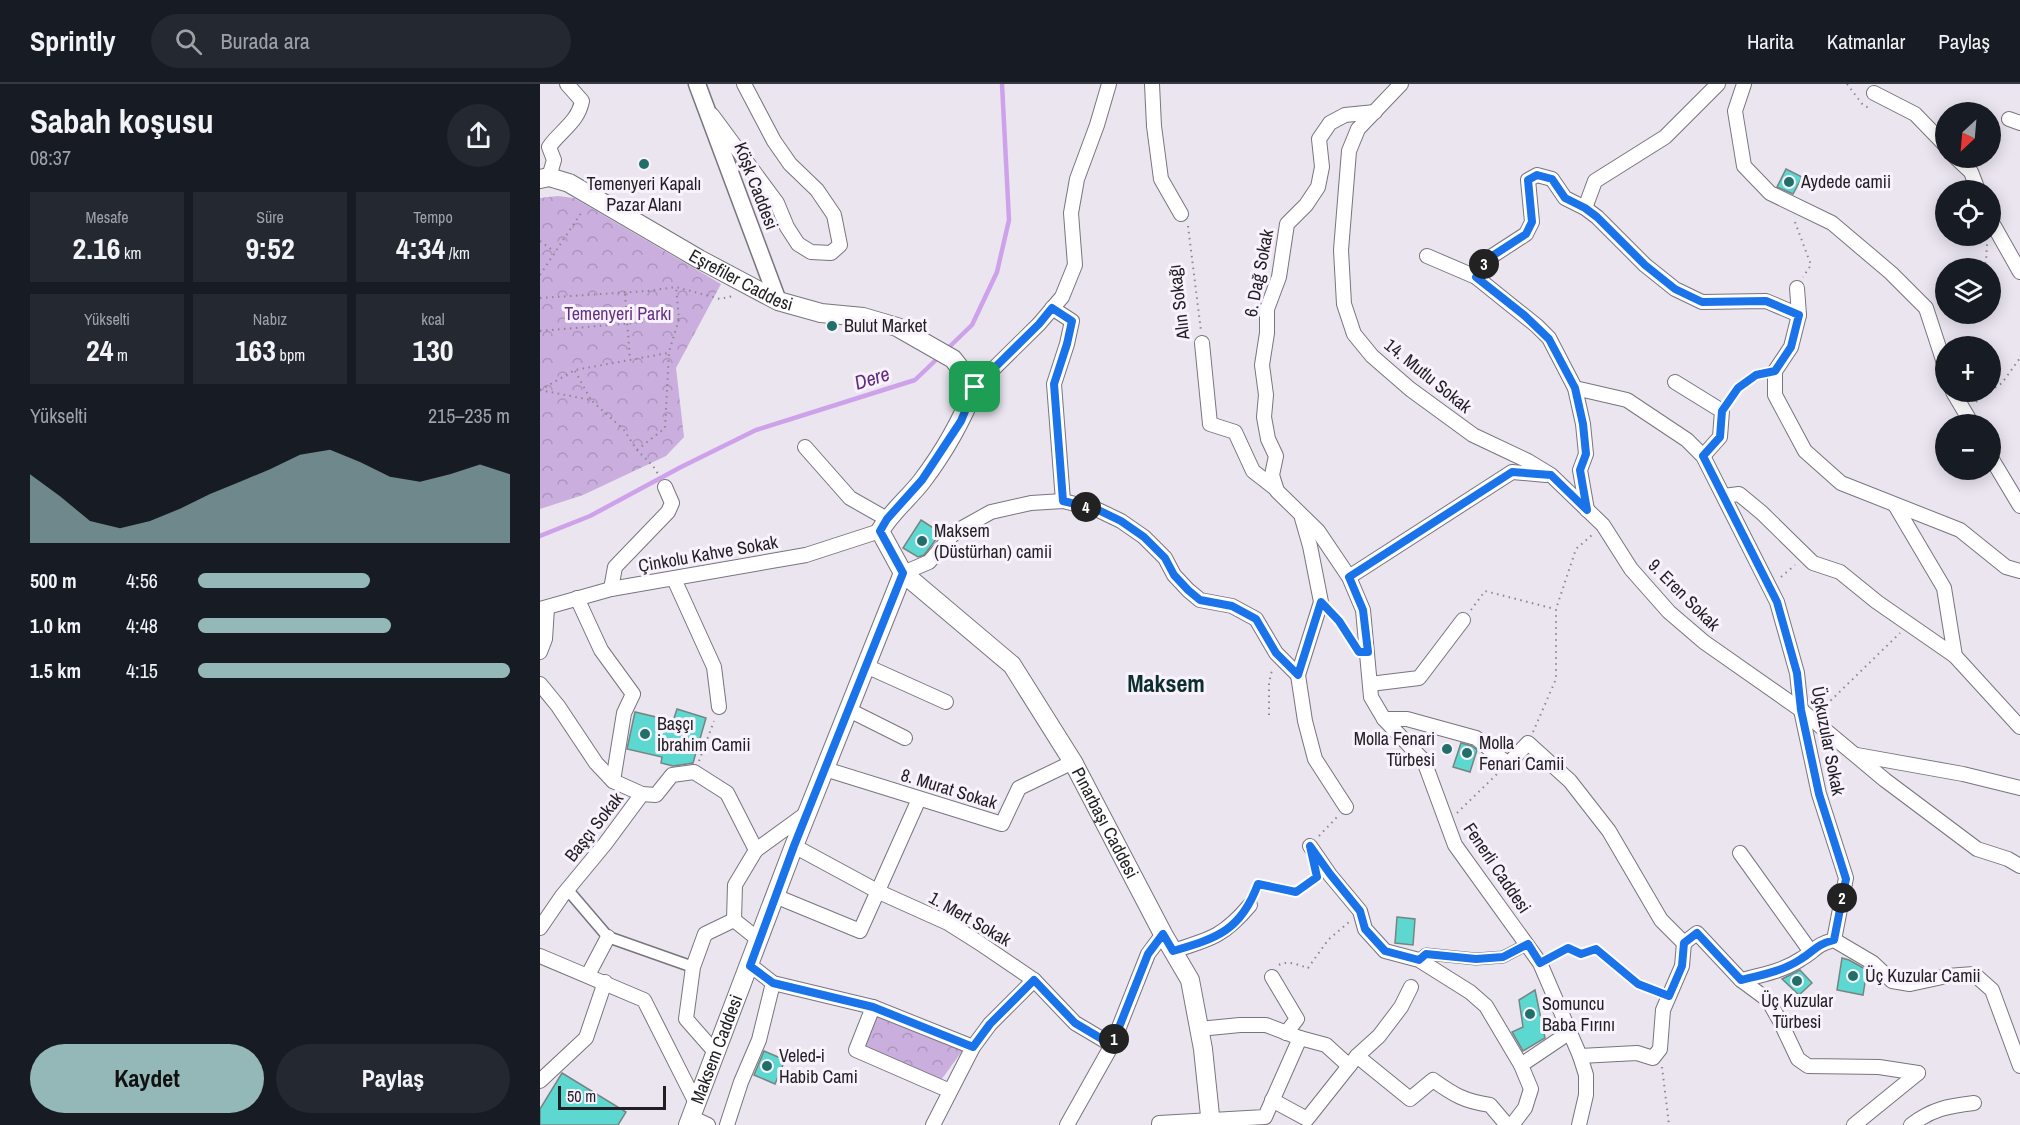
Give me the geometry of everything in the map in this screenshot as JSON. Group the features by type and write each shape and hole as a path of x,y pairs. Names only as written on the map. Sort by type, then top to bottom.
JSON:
{"main road":[{"name":"Eşrefiler Caddesi","path":"544,178 569,183 699,259 778,301 821,313 863,317 897,327 953,359 975,387"},
{"path":"903,573 884,525 922,480 961,421 975,387"},
{"name":"Maksem Caddesi","path":"691,1115 750,966 794,846 903,573"},
{"name":"Pınarbaşı Caddesi","path":"903,573 1012,665 1073,762 1163,934 1190,980 1199,1029 1210,1122"}],"street":[{"path":"544,178 554,160 549,147 556,137 574,122 580,111 582,101 567,84"},
{"name":"Köşk Caddesi","path":"697,84 778,301"},
{"path":"705,106 777,203 787,227 798,244 811,252 831,253 840,245 834,215 817,190 790,164 774,141 744,84"},
{"path":"975,387 1039,324 1062,297 1075,265 1071,213 1077,179 1109,84"},
{"path":"1152,84 1154,126 1161,180 1181,214"},
{"path":"1375,112 1401,84"},
{"path":"1585,208 1595,181 1665,138 1718,84"},
{"path":"1744,84 1735,111 1744,166 1770,193 1832,223 1891,273 1926,308 1935,336"},
{"path":"1874,93 1915,114 1935,135"},
{"name":"14. Mutlu Sokak","path":"1375,112 1358,129 1349,151 1344,199 1341,250 1344,304 1354,334 1372,356 1410,388 1473,435 1528,461 1551,475 1587,510"},
{"name":"6. Dağ Sokak","path":"1276,489 1272,475 1276,456 1268,439 1264,417 1266,395 1262,365 1267,333 1267,309 1279,277 1287,224 1306,205 1318,187 1322,167 1319,139 1330,123 1345,115 1375,112"},
{"path":"1476,277 1486,260 1526,234 1532,222 1528,180 1537,175 1552,179 1565,198 1585,208 1645,265 1675,289 1702,302 1766,301 1799,315"},
{"path":"2001,238 2020,272"},
{"path":"1427,256 1476,277 1531,320 1549,339 1575,388 1586,454 1580,470 1587,510"},
{"path":"1797,288 1799,315 1791,347 1775,371 1775,395 1805,451 1840,483 1960,530 2006,567 2020,571"},
{"path":"1052,308 1072,321 1054,384 1063,501"},
{"name":"Alın Sokağı","path":"1202,343 1210,424 1235,432 1253,471 1276,489"},
{"path":"1675,382 1722,411 1720,437 1703,456"},
{"name":"Üçkuzular Sokak","path":"1575,388 1628,400 1687,440 1703,456 1777,602 1797,673 1819,794 1846,879 1834,940"},
{"path":"1958,402 1965,414"},
{"path":"805,447 850,498 884,525"},
{"path":"1349,577 1512,472 1551,475"},
{"path":"2001,474 2020,506"},
{"path":"611,590 615,567 668,512 672,503 665,487"},
{"path":"1276,489 1301,516 1310,546 1321,602 1298,675 1305,722 1315,759 1346,807"},
{"path":"1724,496 1739,494 1813,563 1840,572 1955,656 2020,727"},
{"path":"903,573 929,561 955,532 991,512 1031,502 1063,501 1096,509 1121,521 1144,537 1165,558 1174,575 1200,600 1232,606 1256,619 1276,653 1298,675"},
{"path":"1895,506 1944,588 1955,656"},
{"name":"9. Eren Sokak","path":"1587,510 1603,525 1631,568 1670,612 1704,642 1806,715 1885,780 1977,849 2008,859 2020,866"},
{"name":"Fenerli Caddesi","path":"1301,516 1318,531 1349,577 1363,610 1371,698 1384,719 1424,761 1455,845 1540,963 1586,1075 1586,1095 1579,1125"},
{"name":"Çinkolu Kahve Sokak","path":"543,608 611,590 806,555 884,525"},
{"path":"674,579 714,667 719,707"},
{"path":"577,598 601,650 633,694 624,713 614,781"},
{"path":"540,652 545,639 543,608"},
{"path":"1370,684 1419,678 1463,620"},
{"path":"866,666 946,702"},
{"path":"540,684 558,706 596,764 614,781 642,794"},
{"path":"849,710 905,738"},
{"path":"1384,719 1407,719 1476,738 1508,764 1528,743 1569,781 1609,831 1661,920 1684,943"},
{"path":"1856,755 1962,774 2020,788"},
{"name":"8. Murat Sokak","path":"825,770 1002,824 1019,788 1073,762"},
{"path":"694,772 727,793 756,850"},
{"name":"Başçı Sokak","path":"540,928 567,889 605,844 642,794 656,795 672,775 694,772"},
{"path":"775,896 860,931 919,800"},
{"path":"734,920 735,885 756,850 807,813"},
{"name":"1. Mert Sokak","path":"794,846 879,892 948,923 1034,980 1075,1023 1112,1045"},
{"path":"1310,846 1360,911 1365,929 1385,951 1419,960 1470,992 1486,1006 1521,1065 1531,1089 1524,1108 1512,1125"},
{"path":"1740,853 1806,955"},
{"path":"567,889 608,937 693,967"},
{"path":"1173,951 1207,941 1224,931 1232,926 1250,905"},
{"path":"734,920 759,940"},
{"path":"715,1052 686,1018 693,967 705,934 734,920"},
{"path":"1580,1056 1637,1053 1653,1058 1660,1049 1663,1010 1682,966 1684,943 1697,933 1741,980 1768,1000 1798,1059 1808,1066 1879,1067 1918,1073 1854,1125"},
{"path":"1067,1125 1112,1045 1148,954 1163,934"},
{"path":"588,975 608,937"},
{"path":"1741,980 1780,970 1820,944 1834,940 1874,963 1892,981 1910,984 1947,976 1974,974 1992,990 2020,1066"},
{"path":"1419,960 1426,954 1476,959 1503,957 1528,944"},
{"path":"540,956 644,1000 691,1115 708,1125"},
{"path":"750,966 773,983 873,1007 973,1047"},
{"path":"1159,1125 1159,1123 1210,1122 1265,1117 1297,1019 1272,977"},
{"path":"933,1125 973,1047 990,1024 1034,980"},
{"path":"540,1081 586,1038 605,982"},
{"path":"727,1125 741,1082 759,1040 773,983"},
{"path":"1272,1100 1307,1119 1353,1061 1379,1036 1401,1007 1411,987"},
{"path":"873,1007 856,1050 950,1091"},
{"path":"1199,1029 1240,1024 1266,1025 1293,1036 1326,1045 1410,1099 1433,1080 1457,1097 1490,1106 1507,1125"},
{"path":"1521,1065 1570,1032"},
{"path":"1911,1125 1921,1117 1944,1107 1974,1103"}],"path":[{"path":"540,275 591,196"},
{"path":"1787,201 1810,265 1797,288"},
{"name":"Alın Sokağı","path":"1181,214 1188,226 1202,343"},
{"path":"540,241 555,252"},
{"path":"637,450 665,428 669,352 679,319 676,286"},
{"path":"540,298 625,293 676,286 720,299 758,291"},
{"path":"625,293 630,360"},
{"path":"540,331 679,319"},
{"path":"540,390 575,370 669,352"},
{"path":"2001,384 2020,358"},
{"path":"575,370 591,400 624,430 637,450 653,466"},
{"path":"1722,411 1738,388 1756,375 1775,371"},
{"path":"540,390 591,400"},
{"path":"1963,411 1975,402"},
{"path":"1528,743 1556,679 1556,609 1576,549 1603,525"},
{"path":"1769,586 1796,565 1813,563"},
{"path":"1463,620 1485,591 1556,609"},
{"path":"1321,602 1339,621 1359,652 1368,652"},
{"path":"1806,715 1909,624"},
{"path":"1269,715 1269,683 1276,653"},
{"path":"694,772 719,707"},
{"path":"1446,824 1508,764"},
{"path":"1310,846 1346,807"},
{"path":"1250,905 1258,884 1296,892 1317,877"},
{"path":"1272,977 1274,968 1282,963 1308,968 1328,940 1354,918 1365,929"},
{"path":"1540,963 1568,948 1581,954 1596,949 1638,984 1669,996"},
{"path":"1660,1049 1669,1125"}],"green space":[{"name":"Temenyeri Parkı","path":"558,196 574,198 721,284 676,368 684,437 666,456 583,495 540,509 540,198"},
{"path":"877,1014 963,1050 941,1080 862,1048"}],"building":[{"name":"Aydede camii","path":"1786,169 1802,177 1793,194 1777,187"},
{"name":"Maksem (Düstürhan) camii","path":"921,520 941,533 924,555 918,557 903,548"},
{"path":"677,709 706,718 693,763 673,766 661,763 662,757 627,749 635,712 673,721"},
{"name":"Molla Fenari Camii","path":"1461,743 1477,750 1470,772 1453,767"},
{"path":"1397,917 1415,919 1413,945 1395,943"},
{"name":"Üç Kuzular Camii","path":"1842,958 1867,970 1863,995 1837,990"},
{"name":"Üç Kuzular Türbesi","path":"1800,970 1812,983 1799,995 1782,979"},
{"name":"Somuncu Baba Fırını","path":"1535,990 1545,1038 1523,1051 1512,1032 1523,1027 1519,1000"},
{"name":"Veled-i Habib Cami","path":"764,1051 785,1060 775,1084 754,1075"},
{"path":"562,1073 626,1112 618,1125 540,1125 540,1109"}],"waterway":[{"name":"Dere","path":"945,351 972,325 997,272 1009,220 1002,84"},
{"name":"Dere","path":"540,536 590,516 756,430 915,380 939,357"}],"place":[{"name":"Temenyeri Kapalı Pazar Alanı","path":"644,164"},
{"name":"Aydede camii","path":"1789,182"},
{"name":"Bulut Market","path":"832,326"},
{"name":"Maksem (Düstürhan) camii","path":"922,541"},
{"name":"Başçı İbrahim Camii","path":"645,734"},
{"name":"Molla Fenari Türbesi","path":"1447,749"},
{"name":"Molla Fenari Camii","path":"1467,753"},
{"name":"Üç Kuzular Camii","path":"1853,976"},
{"name":"Üç Kuzular Türbesi","path":"1797,981"},
{"name":"Somuncu Baba Fırını","path":"1530,1014"},
{"name":"Veled-i Habib Cami","path":"767,1066"}],"district":[{"name":"Maksem","path":"1166,684"}],"route":[{"path":"1537,175 1552,179 1565,198 1597,217 1645,265 1675,289 1702,302 1766,301 1799,315 1791,347 1775,371 1756,375 1738,388 1722,411 1720,437 1703,456 1777,602 1797,673 1801,710 1819,794 1846,879 1834,940 1820,944 1802,959 1780,970 1741,980 1697,933 1684,943 1682,966 1669,996 1638,984 1596,949 1581,954 1568,948 1540,963 1528,944 1503,957 1476,959 1426,954 1419,960 1385,951 1365,929 1360,911 1310,846 1317,877 1296,892 1258,884 1250,905 1232,926 1207,941 1173,951 1163,934 1148,954 1112,1045 1075,1023 1034,980 990,1024 973,1047 873,1007 773,983 750,966 794,846 903,573 880,531 887,519 922,480 961,421 975,387 1039,324 1052,308 1072,321 1054,384 1063,501 1096,509 1121,521 1144,537 1165,558 1174,575 1200,600 1232,606 1256,619 1276,653 1298,675 1321,602 1339,621 1359,652 1368,652 1363,610 1349,577 1512,472 1551,475 1587,510 1580,470 1586,454 1583,424 1575,388 1549,339 1537,326 1476,277 1486,260 1526,234 1532,222 1532,203 1528,180 1537,175"}]}
